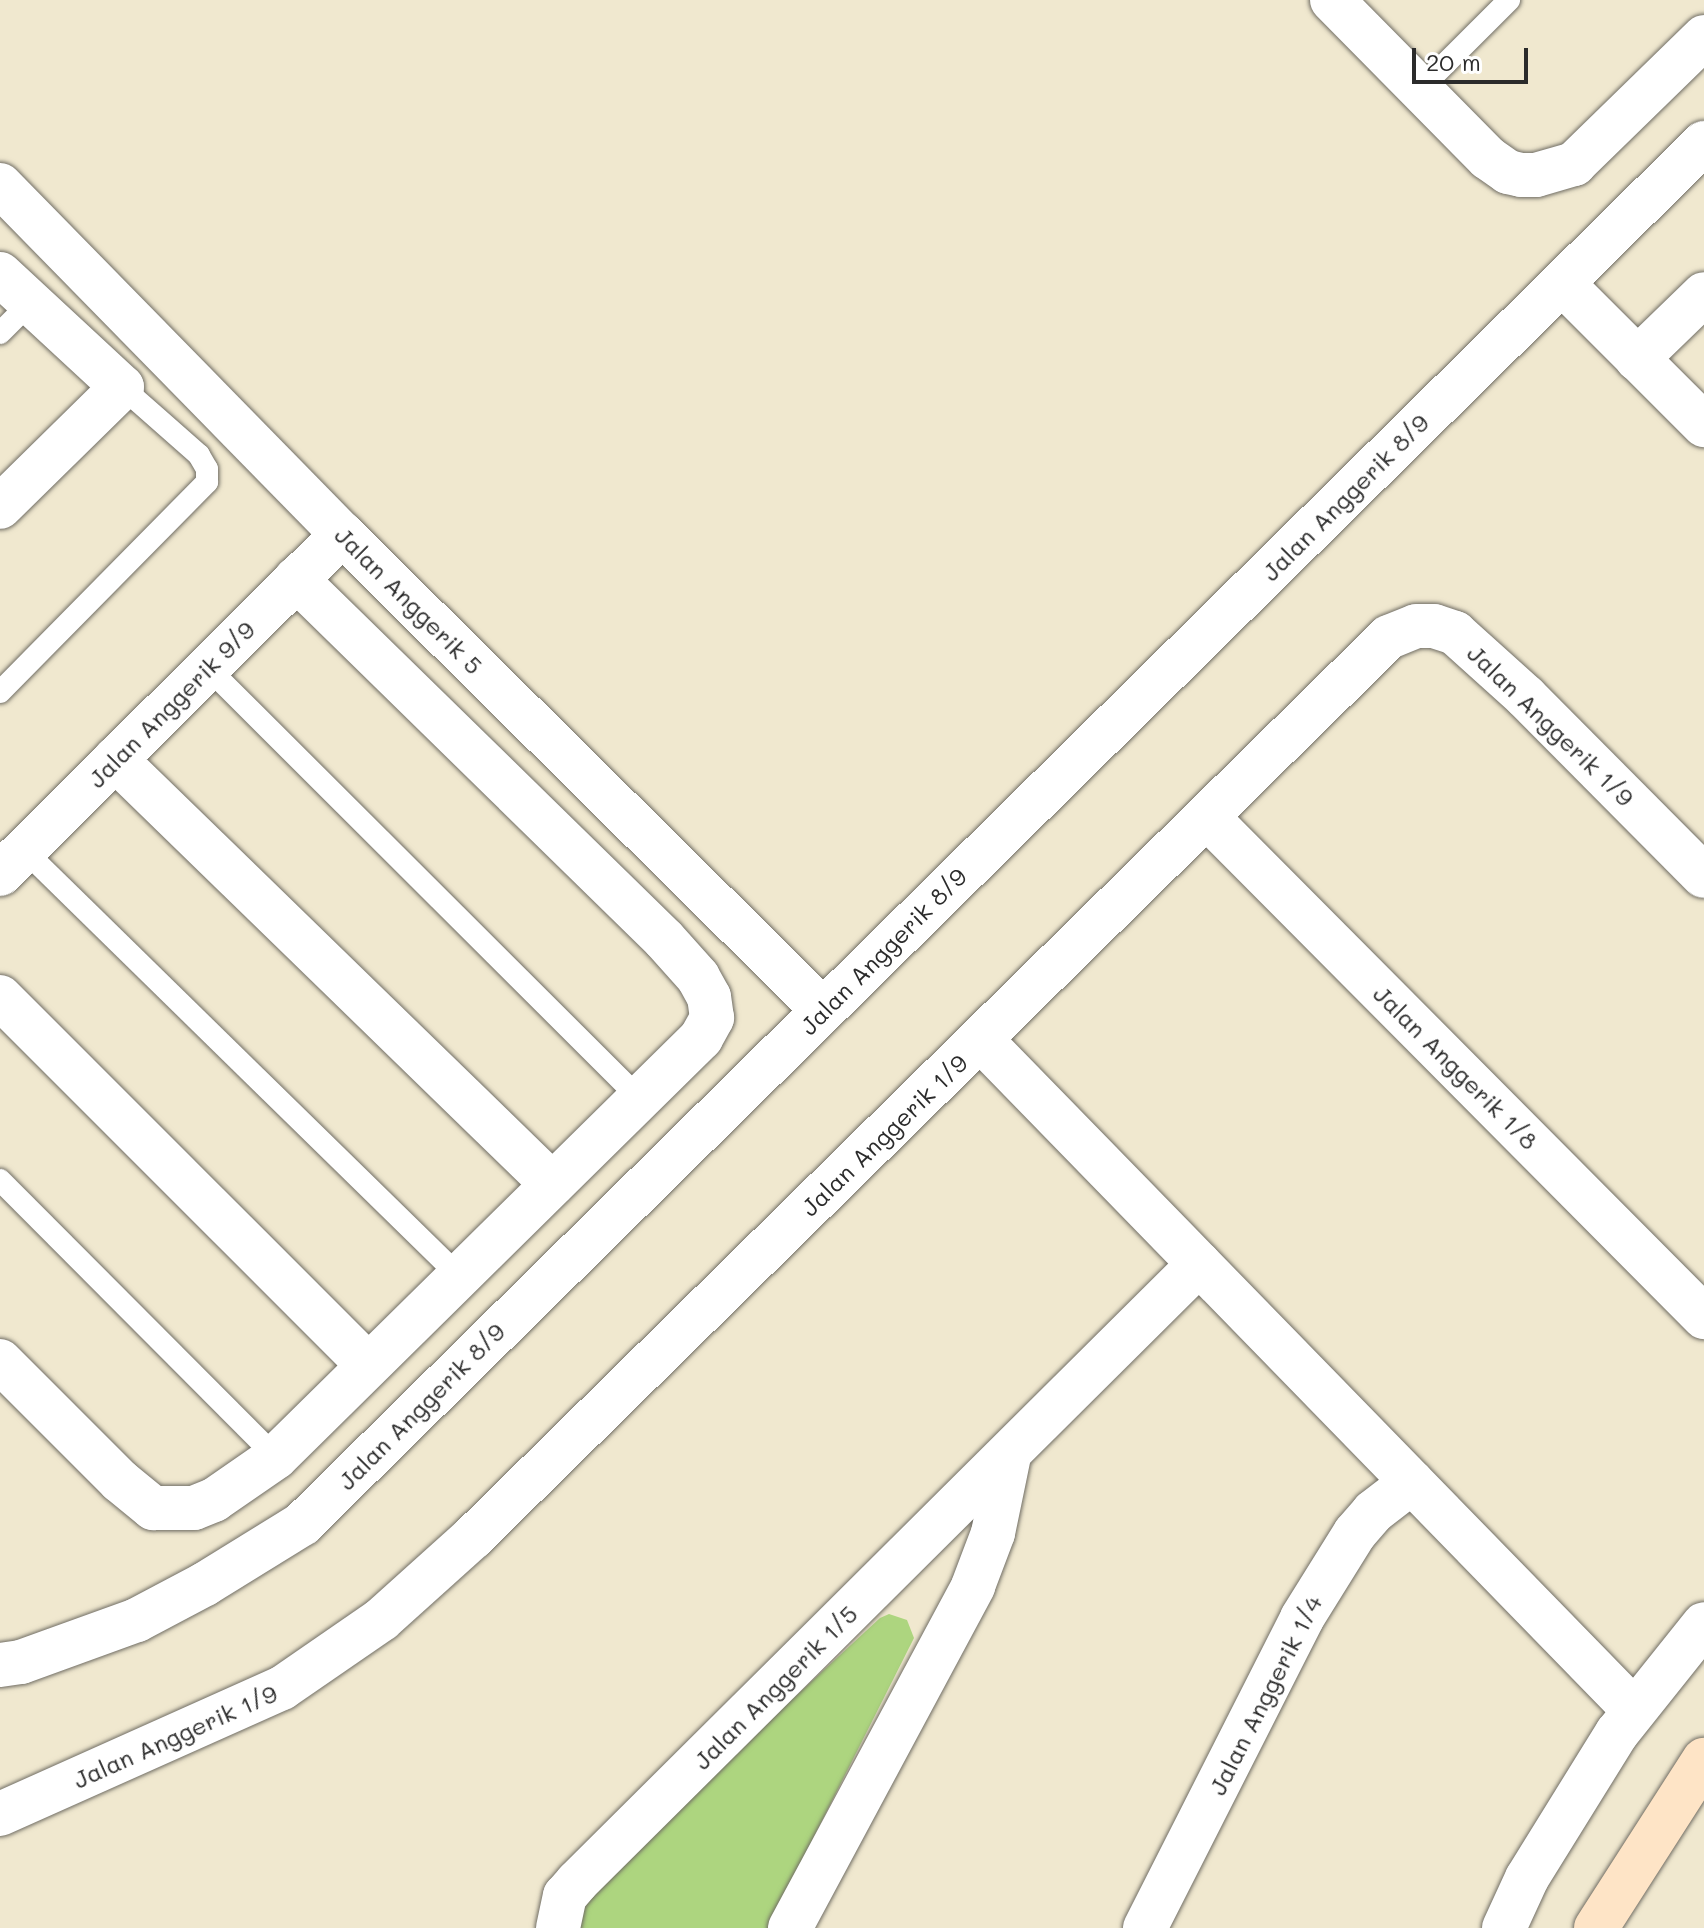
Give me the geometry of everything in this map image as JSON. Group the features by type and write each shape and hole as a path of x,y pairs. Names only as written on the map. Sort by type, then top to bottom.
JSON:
{"main road":[{"path":"1596,1928 1704,1760"}],"street":[{"path":"1332,0 1488,158 1508,172 1536,175 1574,164 1704,37"},
{"name":"Jalan Anggerik 8/9","path":"0,1665 21,1662 137,1620 205,1584 302,1524 1704,143"},
{"name":"Jalan Anggerik 5","path":"0,185 342,534 823,1010"},
{"path":"1562,283 1704,425"},
{"path":"0,507 122,387 16,288"},
{"path":"1637,359 1704,294"},
{"name":"Jalan Anggerik 9/9","path":"7,865 342,534"},
{"path":"0,1361 120,1481 153,1508 194,1508 214,1500 235,1489 276,1457 701,1038 712,1018 709,997 698,977 664,939 296,579"},
{"name":"Jalan Anggerik 1/9","path":"0,1814 282,1688 382,1619 484,1526 1389,637 1416,626 1434,626 1455,633 1526,697 1704,876"},
{"path":"115,759 552,1184"},
{"name":"Jalan Anggerik 1/8","path":"1208,818 1704,1317"},
{"path":"0,997 368,1365"},
{"path":"981,1040 1634,1710"},
{"name":"Jalan Anggerik 1/5","path":"558,1928 565,1896 577,1882 1199,1264"},
{"path":"790,1928 973,1586 993,1533 1009,1456"},
{"name":"Jalan Anggerik 1/4","path":"1145,1928 1302,1618 1355,1533 1373,1512 1412,1482"},
{"path":"1504,1928 1553,1834 1634,1710 1704,1624"}],"lane":[{"path":"1420,89 1509,0"},
{"path":"0,333 16,288"},
{"path":"0,692 207,482 207,469 199,455 122,387"},
{"path":"208,668 640,1099"},
{"path":"7,865 458,1275"},
{"path":"0,1180 276,1457"}],"green space":[{"path":"889,1614 907,1620 914,1638 768,1928 575,1928 598,1879 880,1618"}]}
